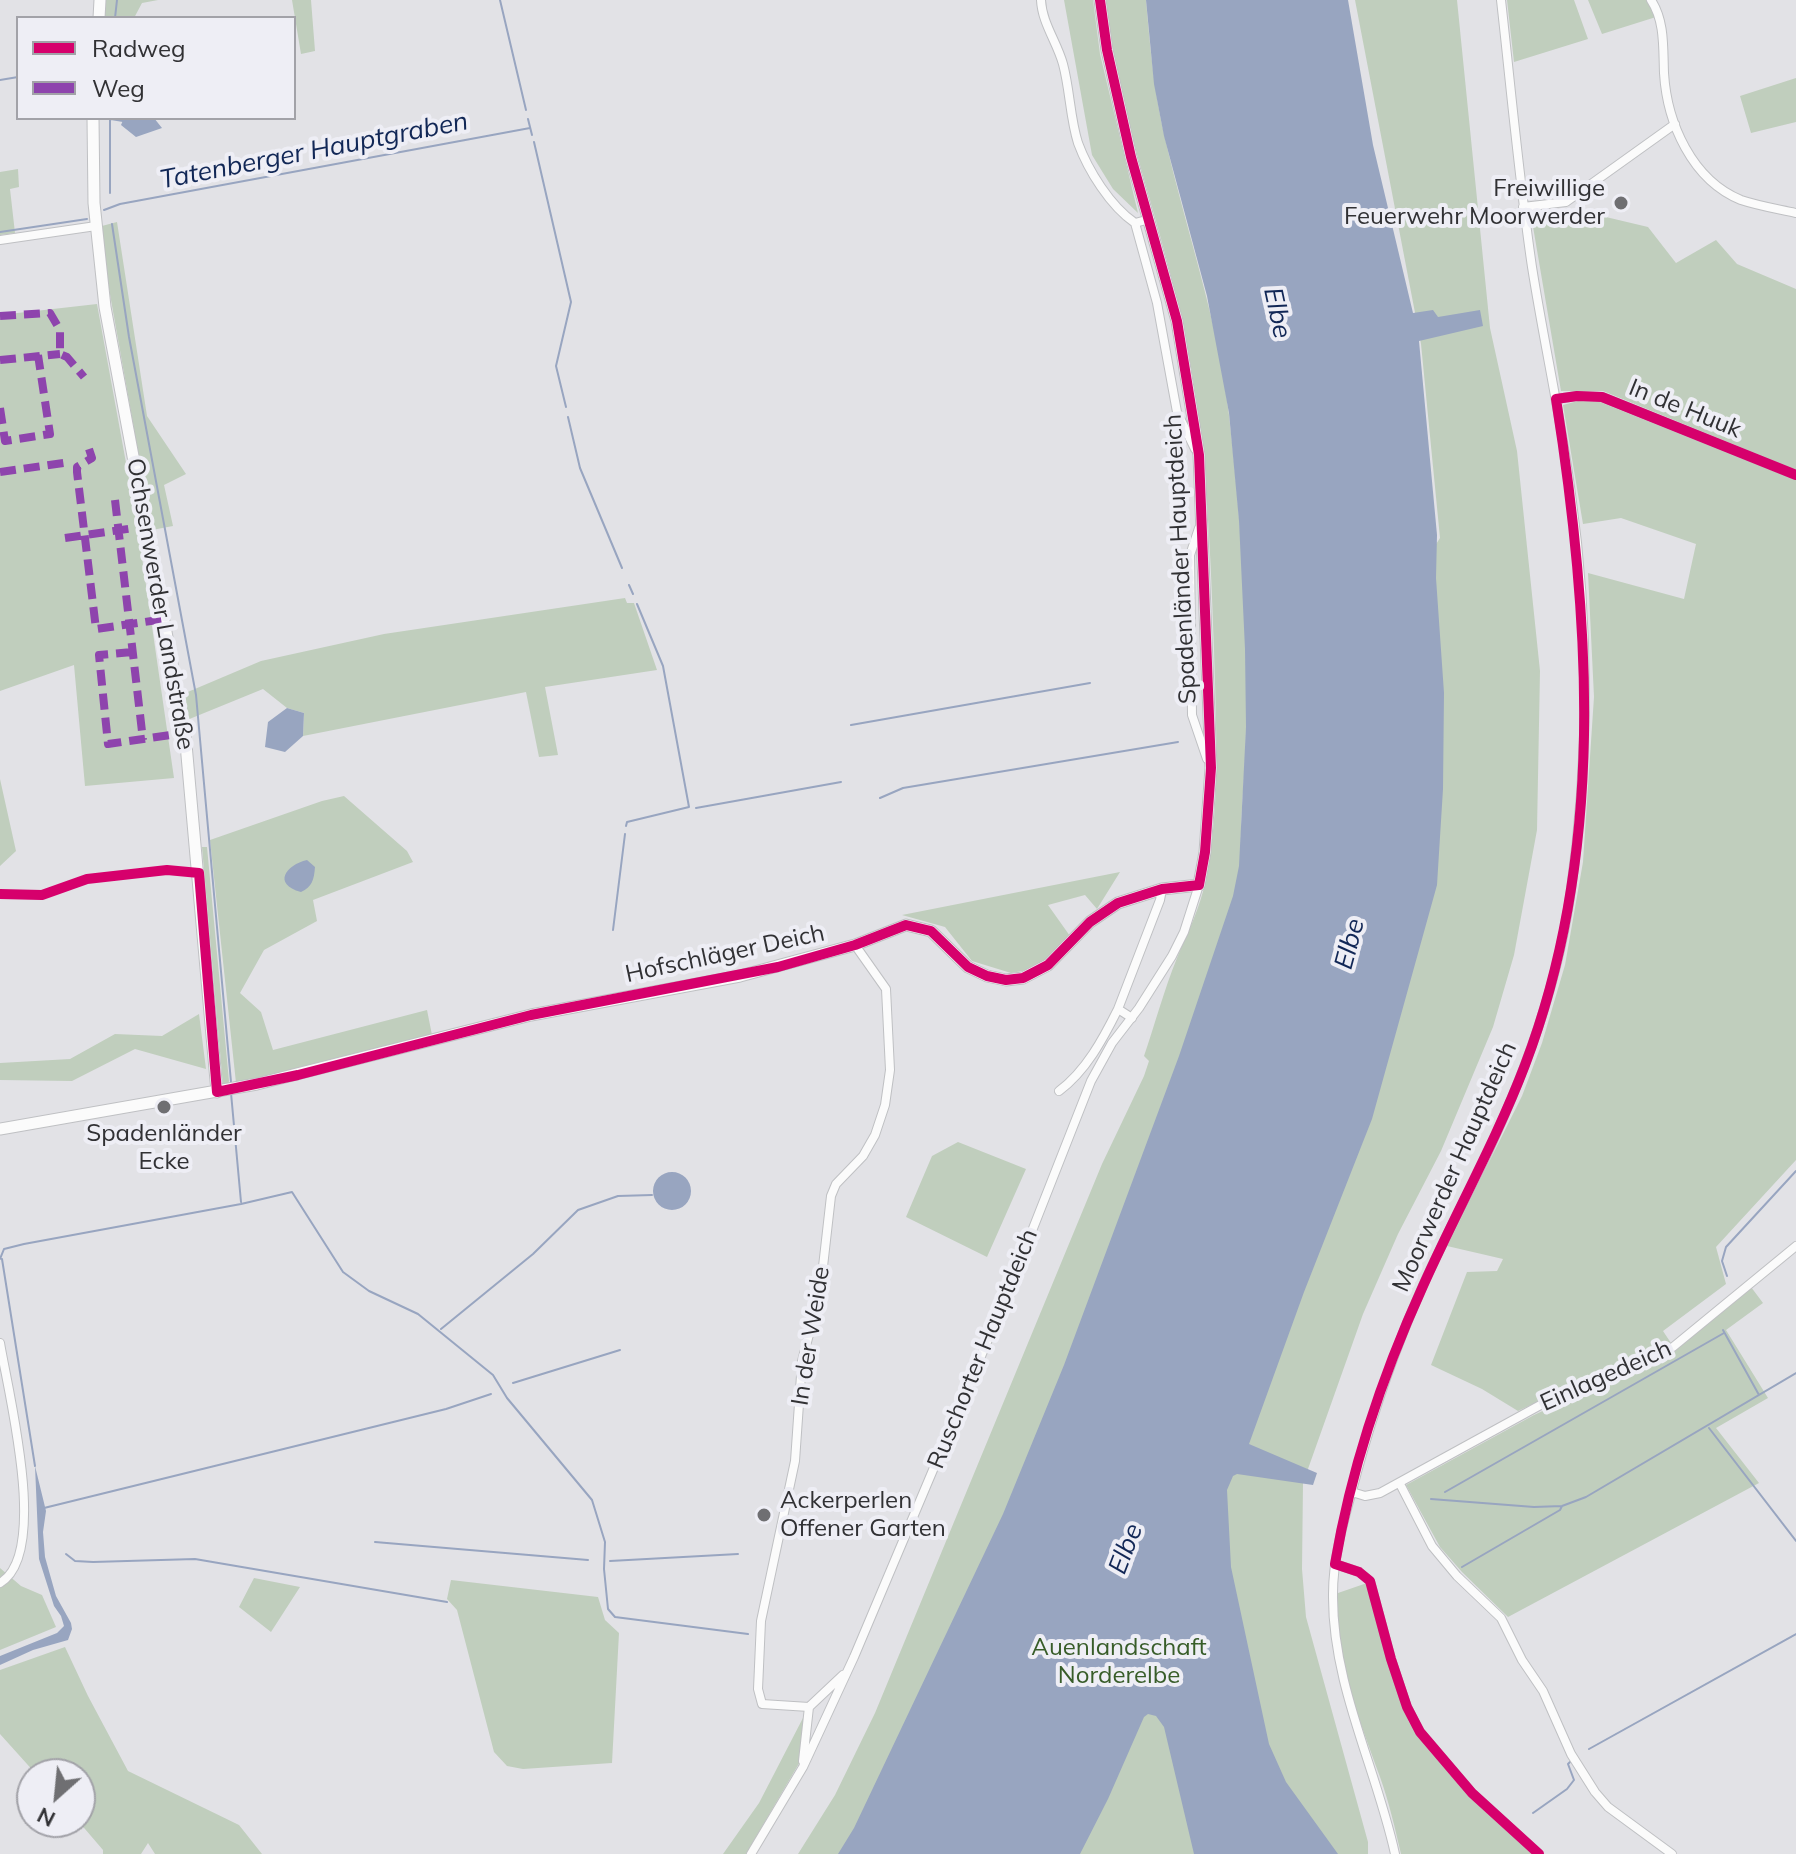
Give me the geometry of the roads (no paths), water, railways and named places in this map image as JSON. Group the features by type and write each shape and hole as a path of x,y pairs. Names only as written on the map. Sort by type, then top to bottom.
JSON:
{"street":[{"path":"1041,0 1046,23 1063,66 1078,141 1086,161 1108,195 1135,223 1157,303 1177,412 1199,455"},
{"name":"Spadenländer Hauptdeich","path":"1100,0 1107,50 1131,157 1177,321 1199,455 1211,768 1205,852 1199,885"},
{"name":"Moorwerder Hauptdeich","path":"1395,1854 1383,1803 1340,1669 1333,1606 1335,1564 1376,1408 1404,1329 1486,1155 1524,1067 1547,1003 1565,928 1578,833 1585,697 1579,562 1571,494 1523,207 1501,0"},
{"path":"1651,0 1661,23 1666,91 1675,124 1692,161 1715,185 1740,199 1796,213"},
{"name":"Ochsenwerder Landstraße","path":"93,120 96,226 105,307 185,733 226,1090"},
{"path":"1523,207 1566,202 1675,124"},
{"path":"1135,223 1150,219"},
{"path":"0,240 96,226"},
{"name":"In de Huuk","path":"1556,399 1602,397 1796,475"},
{"name":"Spadenländer Hauptdeich","path":"1202,520 1190,555 1192,715 1211,768"},
{"name":"Hofschläger Deich","path":"0,1129 226,1090 364,1059 531,1015 740,976 855,945 906,925 931,931 968,967 987,976 1006,980 1023,978 1048,965 1104,911 1133,896 1199,885"},
{"name":"Ruschorter Hauptdeich","path":"751,1854 803,1767 847,1671 1000,1311 1091,1081 1112,1043 1155,985 1184,932 1199,885"},
{"path":"1059,1091 1080,1072 1118,1009 1162,889"},
{"name":"In der Weide","path":"809,1707 762,1704 758,1689 759,1643 795,1461 802,1361 820,1293 831,1196 836,1184 863,1156 875,1135 885,1105 890,1070 886,989 855,945"},
{"path":"1118,1009 1132,1018"},
{"name":"Einlagedeich","path":"1352,1492 1372,1496 1400,1484 1555,1397 1621,1373 1673,1347 1796,1246"},
{"path":"0,1343 24,1488 25,1531 16,1565 6,1580 0,1583"},
{"path":"1400,1484 1432,1546 1457,1576 1501,1618 1522,1660 1543,1691 1571,1754 1595,1792 1608,1807 1672,1854"},
{"path":"1335,1564 1359,1572 1370,1581 1391,1659 1407,1707 1420,1732 1472,1793 1539,1854"},
{"path":"803,1767 809,1707 847,1671"}],"water":[{"name":"Auenlandschaft Norderelbe","path":"1146,0 1348,0 1373,145 1413,313 1433,310 1438,317 1480,310 1483,326 1419,341 1437,535 1436,578 1444,693 1443,789 1437,885 1372,1119 1249,1444 1317,1473 1313,1485 1237,1474 1227,1490 1231,1567 1269,1744 1286,1782 1338,1854 1194,1854 1164,1727 1156,1716 1148,1714 1080,1854 838,1854 854,1828 1003,1514 1064,1365 1179,1056 1233,896 1239,866 1246,727 1245,649 1239,521 1229,413 1207,296 1164,136 1154,84"},
{"path":"123,120 156,120 162,128 136,137 121,125"},
{"path":"287,708 304,713 303,736 285,752 265,747 268,722"},
{"path":"307,860 315,867 310,885 301,892 292,889 285,875 293,866"},
{"path":"672,1172 686,1177 691,1191 686,1205 672,1210 658,1205 653,1191 658,1177"},
{"path":"35,1466 46,1511 43,1532 45,1557 56,1596 72,1629 68,1640 33,1650 0,1665 0,1656 57,1633 64,1626 39,1559"}],"waterway":[{"path":"115,16 117,0"},
{"path":"500,0 526,110"},
{"path":"0,80 16,77"},
{"name":"Tatenberger Hauptgraben","path":"528,119 532,135"},
{"path":"110,120 110,193"},
{"path":"117,120 123,121"},
{"name":"Tatenberger Hauptgraben","path":"104,210 120,204 530,128"},
{"path":"534,142 571,302 556,366 566,407"},
{"name":"Tatenberger Hauptgraben","path":"0,232 87,219"},
{"path":"112,224 129,337 196,695 231,1082"},
{"path":"568,417 580,468 622,568"},
{"path":"629,585 633,594"},
{"path":"626,826 627,822 689,807 663,666 637,604"},
{"path":"851,725 1090,683"},
{"path":"880,798 903,788 1178,742"},
{"path":"696,808 841,782"},
{"path":"613,930 625,834"},
{"path":"231,1093 241,1202"},
{"path":"1727,1276 1722,1261 1726,1247 1796,1171"},
{"path":"0,1259 4,1249 24,1244 292,1192 343,1272 369,1291 418,1314 493,1375 507,1398 592,1500 605,1542 608,1609 615,1617 748,1634"},
{"path":"441,1329 533,1254 578,1210 618,1196 652,1195"},
{"path":"2,1259 35,1466"},
{"path":"1723,1330 1759,1395"},
{"path":"1445,1492 1724,1333"},
{"path":"513,1383 620,1350"},
{"path":"1431,1499 1534,1507 1562,1506 1586,1497 1796,1373"},
{"path":"44,1508 446,1409 491,1394"},
{"path":"1709,1428 1796,1541"},
{"path":"1462,1567 1562,1506"},
{"path":"375,1542 588,1560"},
{"path":"66,1554 75,1561 93,1562 195,1559 447,1602"},
{"path":"610,1561 738,1554"},
{"path":"1589,1749 1796,1634"},
{"path":"1533,1813 1567,1789 1574,1780 1570,1762"}],"place":[{"name":"Freiwillige Feuerwehr Moorwerder","path":"1621,203"},
{"name":"Spadenländer Ecke","path":"164,1107"},
{"name":"Ackerperlen Offener Garten","path":"764,1515"}],"water label":[{"name":"Elbe","path":"1277,313"},
{"name":"Elbe","path":"1350,944"},
{"name":"Elbe","path":"1126,1549"}]}
